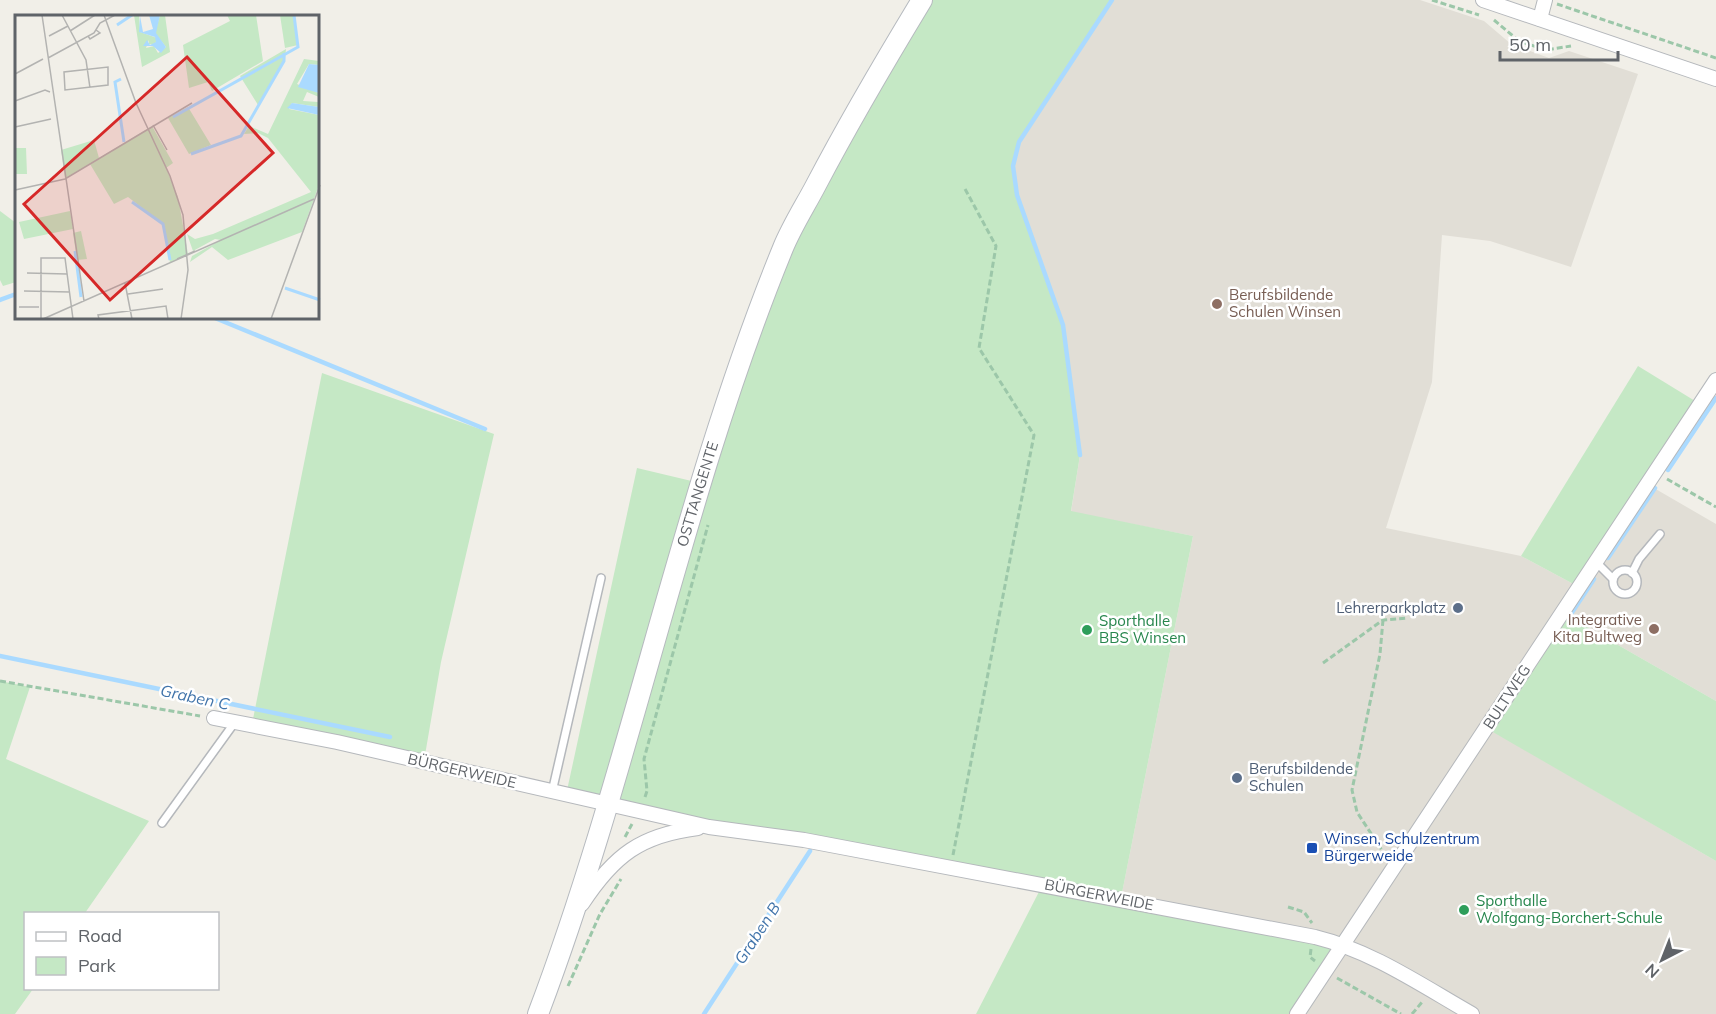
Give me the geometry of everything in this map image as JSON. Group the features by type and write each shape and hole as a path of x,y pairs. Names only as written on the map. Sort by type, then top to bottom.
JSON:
{"main road":[{"name":"OSTTANGENTE","path":"538,1014 576,913 609,805 723,408 784,246 852,116 922,0"}],"street":[{"path":"1483,0 1716,79"},
{"path":"1540,19 1550,2"},
{"name":"BULTWEG","path":"1297,1014 1716,380"},
{"name":"BÜRGERWEIDE","path":"214,718 337,742 639,812 1127,900 1345,944 1373,957 1472,1014"},
{"name":"BÜRGERWEIDE","path":"576,913 596,882 631,848 650,837 710,826"}],"lane":[{"path":"1596,562 1613,579 1617,591 1631,592 1636,585 1632,573 1639,559 1660,534"},
{"path":"1613,579 1619,571 1632,573"},
{"path":"552,792 601,578"},
{"path":"162,823 235,722"}],"path":[{"path":"1432,0 1496,21 1519,41 1546,50 1570,46 1581,50"},
{"path":"1550,2 1716,58"},
{"path":"950,868 1034,435 979,348 996,246 964,187"},
{"path":"1655,472 1716,507"},
{"path":"631,848 625,841 625,836 639,812 647,791 644,759 711,517"},
{"path":"1323,663 1383,621 1408,618"},
{"path":"1383,621 1380,654 1352,790 1357,812 1394,869"},
{"path":"0,681 214,718"},
{"path":"565,994 600,914 623,877"},
{"path":"1299,949 1335,957"},
{"path":"1311,951 1310,957 1326,971 1401,1014"},
{"path":"1412,997 1430,1006"}],"shaded area":[{"path":"1112,0 1420,0 1484,21 1511,44 1549,58 1569,51 1638,74 1571,267 1490,241 1442,235 1432,382 1386,528 1521,556 1579,587 1647,484 1716,524 1716,701 1562,613 1486,727 1716,861 1716,1014 1297,1014 1121,898 1193,536 1071,512 1080,455 1063,326 1017,195 1013,166 1019,142"}],"green space":[{"path":"922,0 1112,0 1019,142 1013,166 1017,195 1063,325 1080,455 1071,511 1193,536 1121,898 1345,944 1297,1014 976,1014 1043,884 566,795 637,468 700,483 784,246"},
{"path":"0,211 15,222 15,282 3,286 0,280"},
{"path":"1638,366 1700,404 1579,587 1521,556"},
{"path":"322,373 494,434 441,662 425,755 253,719"},
{"path":"1562,613 1716,701 1716,861 1486,728"},
{"path":"0,681 30,687 6,759 149,821 86,912 24,912 24,990 32,990 15,1014 0,1014"}],"waterway":[{"path":"1080,455 1063,325 1017,195 1013,166 1019,142 1112,0"},
{"path":"0,300 15,294"},
{"path":"220,320 485,429"},
{"path":"1668,470 1716,398"},
{"path":"1608,558 1655,488"},
{"path":"1569,617 1594,579"},
{"name":"Graben C","path":"0,656 390,737"},
{"name":"Graben B","path":"704,1014 810,851"}],"place":[{"name":"Berufsbildende Schulen Winsen","path":"1217,304"},
{"name":"Lehrerparkplatz","path":"1458,608"},
{"name":"Integrative Kita Bultweg","path":"1654,629"},
{"name":"Sporthalle BBS Winsen","path":"1087,630"},
{"name":"Berufsbildende Schulen","path":"1237,778"},
{"name":"Winsen, Schulzentrum Bürgerweide","path":"1312,848"},
{"name":"Sporthalle Wolfgang-Borchert-Schule","path":"1464,910"}]}
